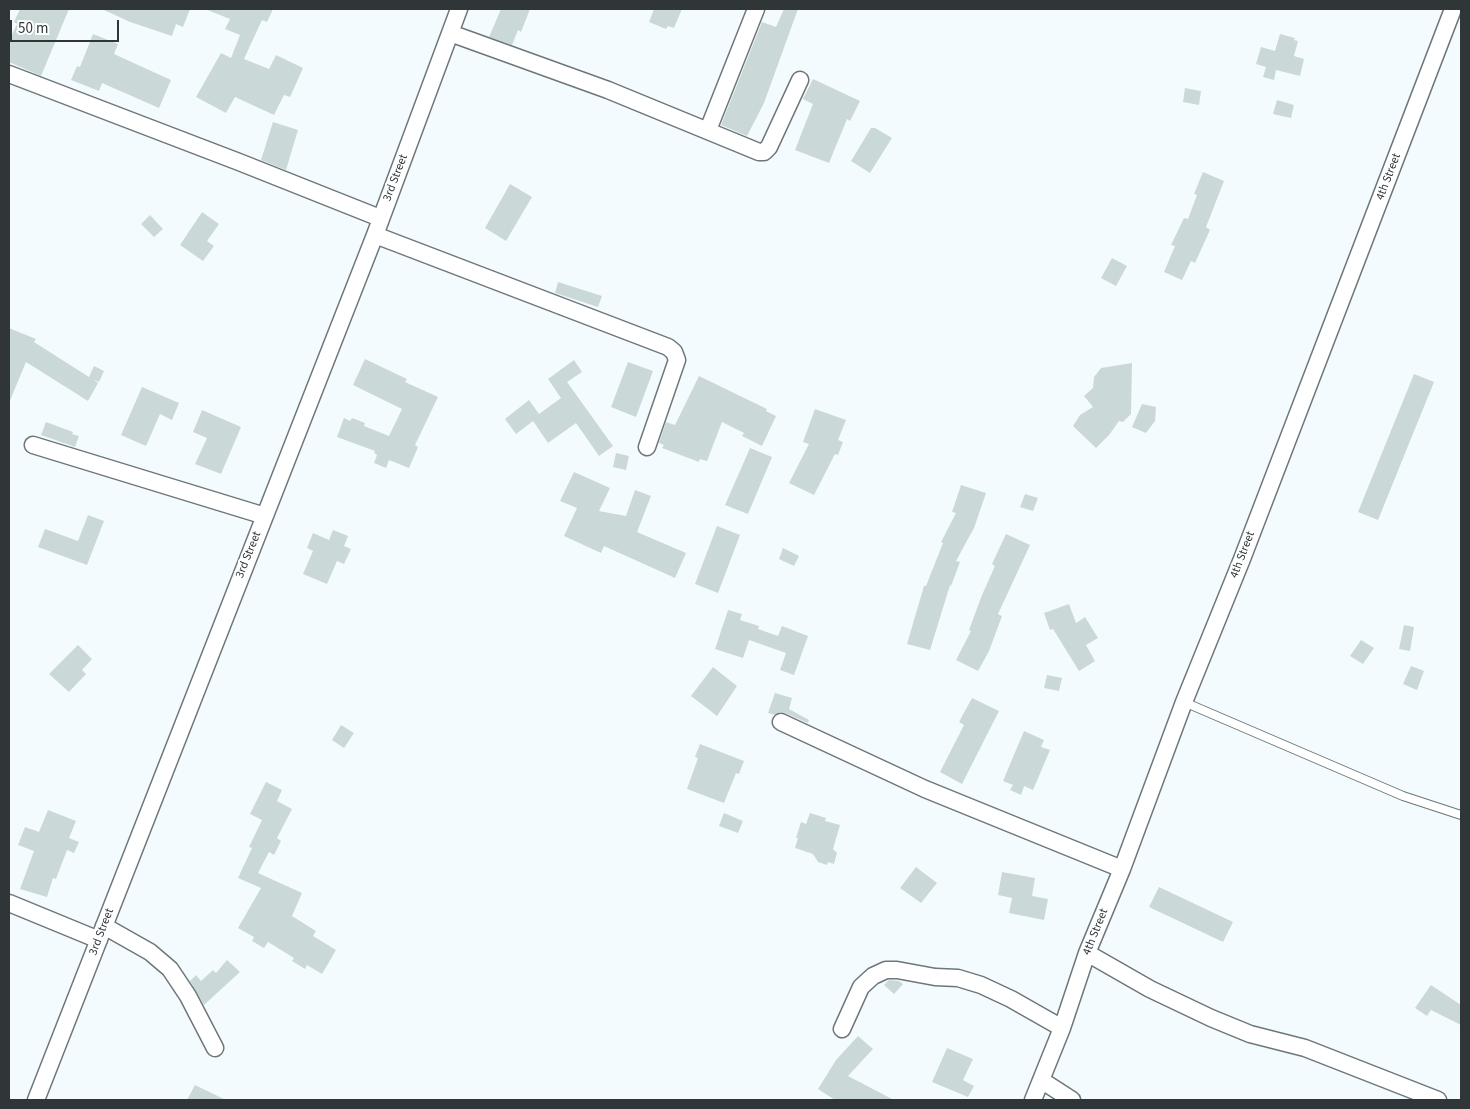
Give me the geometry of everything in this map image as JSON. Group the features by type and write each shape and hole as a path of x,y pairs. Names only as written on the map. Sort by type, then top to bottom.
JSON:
{"street":[{"name":"3rd Street","path":"36,1100 375,235 459,9"},
{"path":"708,130 756,9"},
{"name":"4th Street","path":"1033,1100 1062,1028 1087,953 1122,869 1184,702 1242,559 1453,9"},
{"path":"450,33 608,90 759,152 764,152 769,147 800,80"},
{"path":"9,74 380,218"},
{"path":"375,235 668,347 674,352 677,360 647,447"},
{"path":"33,445 265,516"},
{"path":"781,722 925,789 1122,869"},
{"path":"9,903 102,933 150,952 170,969 188,996 215,1048"},
{"path":"1087,953 1150,989 1211,1018 1250,1034 1305,1048 1438,1100"},
{"path":"842,1029 861,987 873,976 886,970 898,970 935,977 958,978 981,985 1011,998 1062,1028"},
{"path":"1041,1080 1072,1100"}],"lane":[{"path":"1184,702 1404,796 1461,815"}],"building":[{"path":"20,9 69,9 41,76 9,62 9,41 17,24 14,22"},
{"path":"102,9 190,9 183,27 176,24 172,36 130,22"},
{"path":"205,9 273,9 267,22 262,20 244,59 269,69 276,55 303,68 290,97 284,95 274,115 235,97 226,113 196,97 221,53 231,58 240,35 225,29 230,19"},
{"path":"501,9 530,9 521,32 518,30 512,45 489,37"},
{"path":"654,9 682,9 674,28 668,26 666,29 649,22"},
{"path":"784,9 798,9 764,103 747,136 721,125 762,22 776,27"},
{"path":"93,34 118,44 114,54 171,80 159,108 102,83 99,91 71,80 77,66 80,67"},
{"path":"1280,34 1295,38 1294,40 1298,41 1294,56 1304,59 1300,76 1276,70 1274,80 1263,77 1266,67 1256,64 1261,47 1275,51"},
{"path":"813,79 860,101 850,121 847,119 829,163 795,150 813,104 803,99"},
{"path":"1185,88 1201,91 1199,105 1183,102"},
{"path":"1277,100 1294,105 1291,118 1273,114"},
{"path":"273,122 298,130 286,170 261,160"},
{"path":"871,128 875,128 892,138 870,173 851,161"},
{"path":"1203,172 1224,181 1206,227 1210,230 1195,263 1191,261 1182,280 1164,272 1175,246 1171,245 1184,218 1188,219 1197,195 1194,194"},
{"path":"510,184 532,197 506,241 485,228"},
{"path":"202,212 219,224 207,241 214,246 203,261 180,245"},
{"path":"150,215 163,229 154,237 141,224"},
{"path":"1112,258 1127,266 1116,286 1101,278"},
{"path":"558,282 602,296 598,307 555,293"},
{"path":"9,328 36,339 34,342 89,377 94,366 104,371 99,382 94,380 98,383 88,401 26,362 9,403"},
{"path":"365,359 407,379 405,382 438,397 415,445 418,447 409,468 389,460 386,468 374,463 377,455 374,453 375,451 337,437 344,418 350,421 352,418 365,423 364,426 389,436 402,409 353,385"},
{"path":"574,360 582,372 567,382 613,446 599,456 576,423 548,443 533,421 516,434 505,419 529,400 539,414 561,398 548,379"},
{"path":"628,362 653,371 636,417 611,407"},
{"path":"1132,363 1131,414 1123,422 1119,421 1096,448 1073,426 1080,415 1093,407 1084,396 1093,388 1094,377 1101,368"},
{"path":"1414,374 1434,382 1378,520 1358,512"},
{"path":"699,376 767,409 766,411 776,416 762,446 742,436 744,433 722,422 707,461 700,459 699,462 662,448 664,445 659,443 666,422 675,425"},
{"path":"142,387 179,403 172,420 160,414 146,446 121,435"},
{"path":"1142,404 1156,407 1155,421 1146,433 1132,427"},
{"path":"815,409 846,420 838,440 843,442 838,455 835,454 814,495 789,483 809,444 803,442"},
{"path":"202,410 241,427 221,474 195,464 207,438 193,432"},
{"path":"46,422 79,436 75,447 41,435"},
{"path":"750,448 772,457 748,514 725,505"},
{"path":"616,453 629,456 626,470 613,467"},
{"path":"574,472 610,488 599,511 626,516 635,490 651,496 637,532 686,553 675,578 604,546 601,553 564,536 577,508 560,501"},
{"path":"961,485 986,493 974,528 956,561 960,562 950,585 930,650 907,644 924,586 926,586 943,543 941,542 956,513 952,512"},
{"path":"1025,494 1038,498 1033,511 1020,507"},
{"path":"88,515 104,521 87,565 38,547 45,529 78,541"},
{"path":"717,526 740,535 718,593 695,584"},
{"path":"333,530 348,536 344,546 351,549 344,564 337,561 327,584 303,574 313,551 307,548 313,533 329,540"},
{"path":"1006,534 1030,545 998,614 1002,616 989,651 978,671 956,660 971,631 969,630 995,566 992,564"},
{"path":"783,548 799,556 794,566 779,559"},
{"path":"1069,604 1076,623 1085,617 1098,638 1086,645 1095,661 1079,671 1053,629 1050,630 1044,613"},
{"path":"728,610 742,614 740,620 759,626 758,629 778,636 782,626 808,636 794,675 780,670 786,653 749,640 743,658 715,649"},
{"path":"1404,625 1414,627 1410,651 1399,649"},
{"path":"1361,640 1374,648 1363,664 1350,656"},
{"path":"78,645 92,659 82,670 86,674 69,692 49,674"},
{"path":"1411,666 1424,671 1417,690 1403,684"},
{"path":"713,667 737,686 717,716 691,696"},
{"path":"1047,675 1062,678 1059,691 1044,688"},
{"path":"775,693 792,698 789,709 809,720 808,723 785,713 780,712 775,715 768,713"},
{"path":"972,698 999,711 962,784 940,772 964,725 959,722"},
{"path":"341,725 354,733 344,748 332,740"},
{"path":"1024,731 1044,740 1041,747 1050,750 1033,790 1024,786 1021,795 1010,790 1013,785 1003,781"},
{"path":"700,744 744,761 739,774 736,773 724,803 687,789 698,758 695,757"},
{"path":"266,782 282,790 277,801 292,809 277,838 281,841 274,855 269,852 258,873 302,893 292,916 316,931 313,936 336,950 322,974 307,965 305,969 292,961 294,958 268,942 264,948 252,941 254,937 238,928 261,888 238,878 252,848 249,847 262,820 250,814"},
{"path":"48,810 76,821 69,838 79,842 74,853 67,850 56,879 53,878 47,897 20,889 34,851 18,845 25,827 39,832"},
{"path":"724,813 743,821 738,833 719,826"},
{"path":"810,813 826,818 825,821 840,825 833,849 837,853 834,864 828,862 827,865 818,862 813,854 795,848 801,822 806,824"},
{"path":"916,867 937,883 921,903 900,888"},
{"path":"1002,872 1035,878 1032,896 1048,899 1044,920 1009,913 1012,898 998,895"},
{"path":"1159,887 1233,922 1223,942 1149,907"},
{"path":"227,960 240,972 204,1005 190,981 196,975 201,981 213,970 216,973"},
{"path":"889,980 899,981 903,984 894,994 884,985"},
{"path":"1431,985 1461,1005 1461,1025 1431,1010 1427,1016 1415,1008"},
{"path":"858,1036 873,1049 848,1076 894,1100 835,1100 818,1089 836,1060"},
{"path":"947,1048 973,1059 963,1080 974,1086 968,1097 932,1082"},
{"path":"195,1085 226,1100 187,1100"}]}
